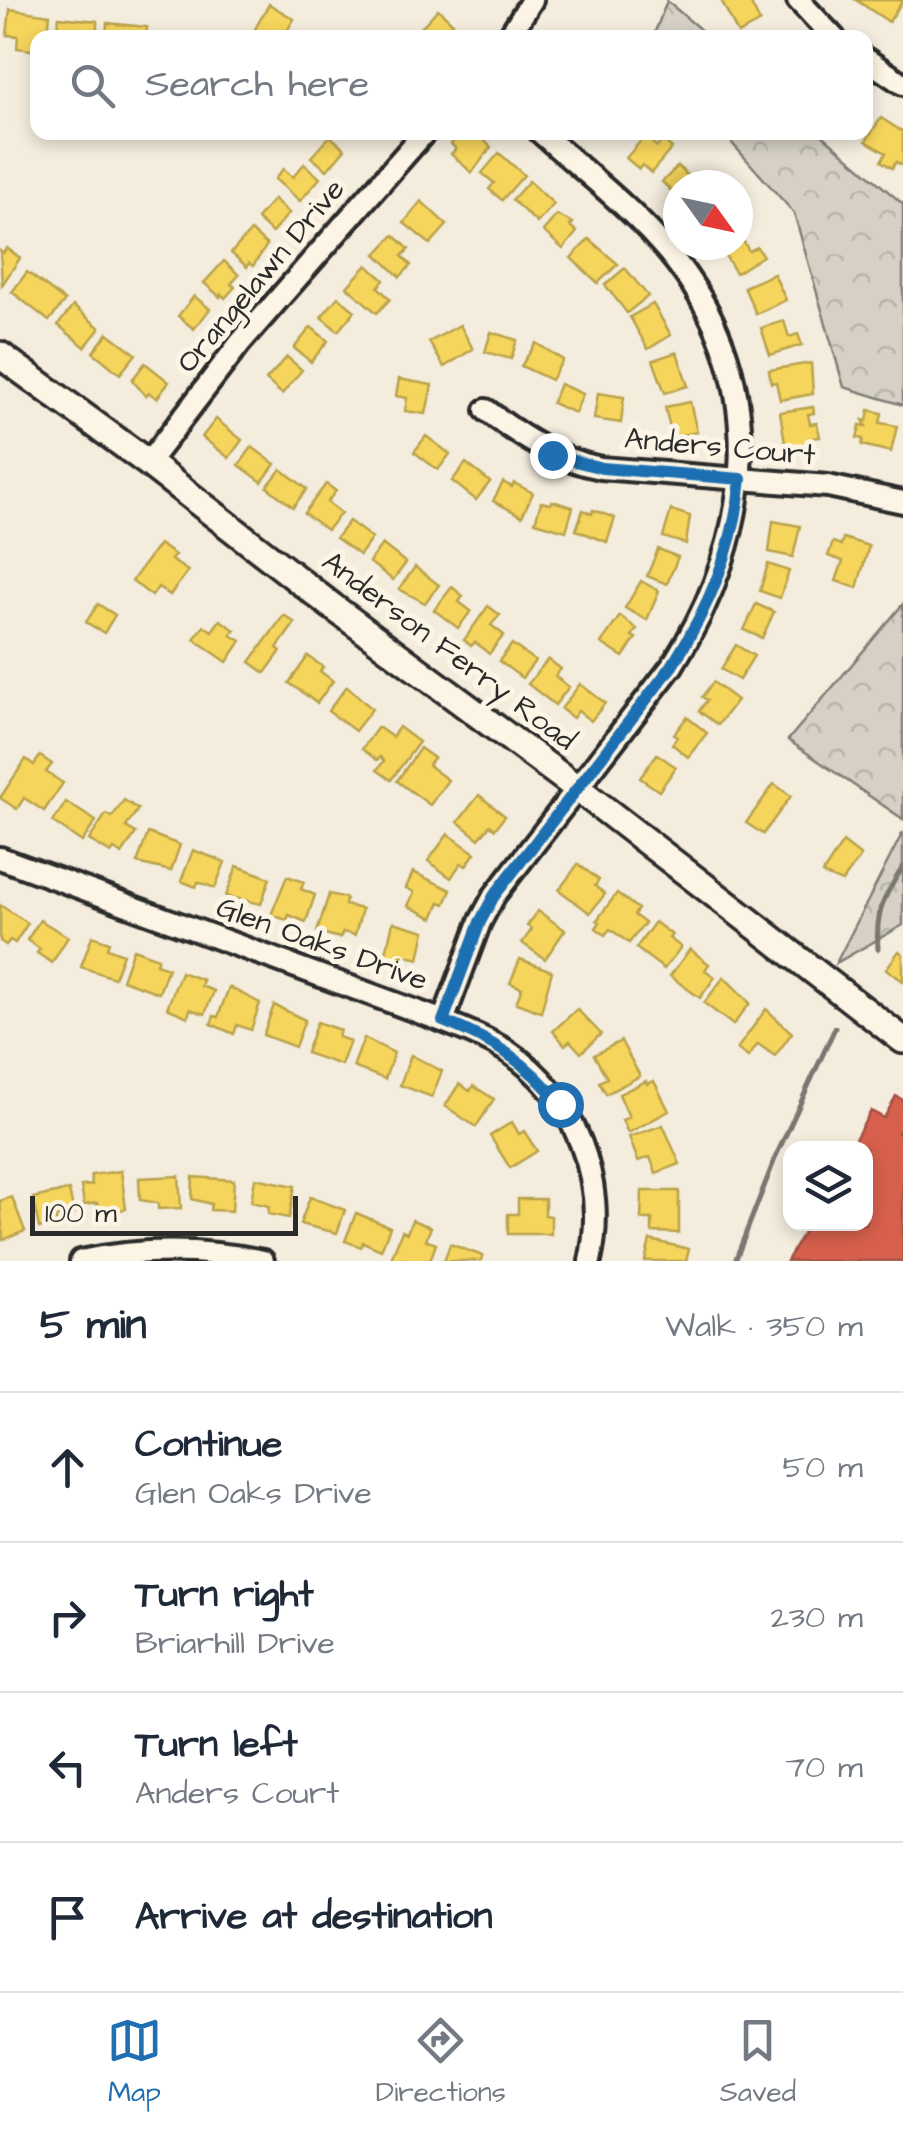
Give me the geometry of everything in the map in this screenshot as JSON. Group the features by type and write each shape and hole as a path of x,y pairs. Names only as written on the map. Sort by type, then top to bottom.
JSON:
{"street":[{"path":"513,30 532,0"},
{"path":"798,0 825,30"},
{"path":"873,64 903,84"},
{"name":"Orangelawn Drive","path":"148,463 240,342 418,140"},
{"path":"443,1021 480,922 494,896 672,666 694,630 732,537 741,479 740,428 725,355 709,316 688,280 640,222 549,140"},
{"name":"Anderson Ferry Road","path":"0,355 577,788 903,1040"},
{"name":"Anders Court","path":"486,410 530,443 576,463 828,486 903,502"},
{"name":"Glen Oaks Drive","path":"0,858 443,1021 508,1051 536,1075 560,1104 586,1156 596,1213 590,1261"},
{"path":"81,1261 137,1252 185,1251 264,1261"}],"green space":[{"path":"667,1 701,30 656,30"},
{"path":"729,140 828,140 903,204 903,405 844,387 794,213"},
{"path":"903,604 903,819 788,740"},
{"path":"903,832 903,925 836,963"}],"building: Homes":[{"path":"721,0 749,0 760,22 736,30"},
{"path":"856,0 903,0 889,22"},
{"path":"269,4 294,19 288,30 254,30"},
{"path":"10,9 50,15 48,30 30,30 30,50 17,48 18,36 7,35"},
{"path":"438,9 453,23 447,30 419,30"},
{"path":"59,17 97,21 97,30 57,30"},
{"path":"107,23 147,27 147,30 107,30"},
{"path":"881,118 903,132 903,166 896,162 892,168 881,161 886,153 866,141 873,140 873,130"},
{"path":"326,140 335,140 345,149 327,170 311,157"},
{"path":"454,140 484,140 491,147 472,173 451,154 456,149 451,144"},
{"path":"642,140 649,140 657,147 663,140 672,148 651,173 626,158"},
{"path":"499,153 524,175 502,200 489,189 494,183 482,173"},
{"path":"304,164 320,178 300,201 275,179 283,169 293,177"},
{"path":"529,181 554,204 537,223 512,200"},
{"path":"274,199 289,213 272,233 257,219"},
{"path":"421,201 447,225 430,244 404,223"},
{"path":"557,215 573,223 570,226 577,232 563,249 543,231"},
{"path":"251,231 267,245 253,266 249,263 247,267 231,253"},
{"path":"394,235 409,249 402,256 411,265 400,277 376,254"},
{"path":"589,239 618,264 598,283 571,258"},
{"path":"757,247 763,256 736,273 728,260 753,260 753,249"},
{"path":"7,248 20,258 2,285 0,251 3,253"},
{"path":"224,261 239,275 225,298 204,283"},
{"path":"367,265 384,280 378,287 390,299 377,313 347,287"},
{"path":"625,268 648,296 627,313 605,285"},
{"path":"27,272 65,301 49,321 12,292"},
{"path":"774,274 786,300 756,314 744,287"},
{"path":"194,296 210,309 194,329 178,316"},
{"path":"338,297 355,311 338,331 321,317"},
{"path":"653,304 671,335 648,349 630,317"},
{"path":"73,306 100,328 85,347 58,325"},
{"path":"784,321 789,337 798,334 802,345 770,355 761,328"},
{"path":"460,325 473,349 444,367 429,342"},
{"path":"311,327 328,341 311,362 294,348"},
{"path":"491,332 517,340 511,359 485,352"},
{"path":"108,333 136,354 120,374 93,352"},
{"path":"536,343 563,360 551,380 521,366"},
{"path":"677,352 688,386 665,393 653,360"},
{"path":"287,357 302,370 282,394 266,380"},
{"path":"145,363 169,382 157,398 149,393 146,396 132,380"},
{"path":"811,363 813,394 780,400 769,370"},
{"path":"399,379 432,385 426,414 405,411 407,398 396,396"},
{"path":"560,384 583,394 575,413 552,403"},
{"path":"598,393 624,397 621,423 594,419"},
{"path":"690,402 697,432 672,437 665,407"},
{"path":"813,407 814,413 808,414 810,424 817,423 820,437 812,438 814,451 787,455 780,412"},
{"path":"869,410 882,413 880,423 897,426 891,452 862,445 863,439 857,438 860,425 866,426 863,420 867,421"},
{"path":"216,419 242,440 229,458 202,437"},
{"path":"426,436 450,454 438,470 414,452"},
{"path":"252,447 275,464 262,482 239,465"},
{"path":"466,463 490,482 476,500 452,481"},
{"path":"281,469 307,489 293,507 267,487"},
{"path":"503,482 533,493 522,516 493,501"},
{"path":"326,484 336,491 327,502 341,513 327,530 304,513"},
{"path":"541,502 573,507 566,531 535,522"},
{"path":"583,510 615,518 607,542 576,530"},
{"path":"671,510 690,516 686,544 663,537"},
{"path":"349,521 372,538 360,555 336,538"},
{"path":"773,521 800,526 793,557 769,552"},
{"path":"843,538 869,546 857,588 836,581 843,561 828,556 833,542 841,545"},
{"path":"159,544 175,555 171,560 188,571 170,595 158,587 152,596 132,581"},
{"path":"382,544 406,563 393,580 369,562"},
{"path":"658,549 678,557 667,584 647,576"},
{"path":"768,564 789,571 780,598 760,591"},
{"path":"415,567 439,585 425,603 399,589"},
{"path":"641,581 659,591 647,620 625,608"},
{"path":"452,587 463,596 459,602 471,611 458,628 434,610"},
{"path":"98,604 115,615 104,633 86,622"},
{"path":"756,604 774,612 762,638 744,630"},
{"path":"488,606 500,615 491,625 504,635 489,654 475,642 471,646 464,640"},
{"path":"284,615 295,623 265,673 250,662"},
{"path":"620,616 637,629 632,636 636,638 623,657 601,643"},
{"path":"220,620 235,630 231,635 241,641 227,662 194,639 204,626 212,631"},
{"path":"512,644 535,661 522,678 499,661"},
{"path":"736,645 754,656 739,680 721,669"},
{"path":"308,656 333,681 317,703 289,683"},
{"path":"548,659 561,669 555,676 569,687 555,705 528,684"},
{"path":"713,682 737,700 718,725 699,711 707,700 702,697"},
{"path":"580,684 605,703 591,721 578,711 573,718 561,709"},
{"path":"347,686 372,709 355,731 328,711"},
{"path":"687,717 707,733 688,757 672,744 677,737 674,734"},
{"path":"378,727 392,737 399,727 419,742 391,780 377,770 384,761 362,749"},
{"path":"420,748 434,758 428,765 448,780 430,805 397,781"},
{"path":"657,754 676,767 659,791 640,778"},
{"path":"40,756 52,764 46,772 63,783 44,811 24,798 17,809 0,798 26,759 34,765"},
{"path":"774,784 791,796 763,834 746,823"},
{"path":"479,795 505,816 495,829 490,825 479,839 458,822"},
{"path":"124,800 138,809 126,827 136,833 122,854 114,849 111,853 89,840 106,814 112,817"},
{"path":"66,802 96,821 82,842 53,822"},
{"path":"148,833 180,845 171,871 137,863"},
{"path":"448,834 475,853 466,866 461,863 451,878 428,861"},
{"path":"843,842 861,856 842,882 822,874"},
{"path":"193,850 225,862 215,888 181,881"},
{"path":"578,864 599,880 595,886 605,894 590,913 559,890"},
{"path":"237,866 270,878 261,904 226,896"},
{"path":"413,872 451,890 433,918 408,906 414,892 406,888"},
{"path":"287,876 304,882 301,889 315,895 306,922 289,915 287,920 271,915"},
{"path":"617,893 638,909 634,915 645,923 629,943 610,929 605,935 596,928 600,922 597,920"},
{"path":"329,894 346,898 345,905 362,909 355,935 343,932 340,938 317,932"},
{"path":"0,905 28,923 15,943 10,940 6,945 0,941"},
{"path":"538,911 565,930 545,959 522,943 532,929 527,926"},
{"path":"40,920 68,937 52,963 27,940"},
{"path":"393,922 425,931 419,959 385,957"},
{"path":"655,922 681,947 664,969 636,948"},
{"path":"92,936 109,942 107,948 123,954 114,978 81,967"},
{"path":"133,949 158,958 156,964 168,968 159,993 122,980"},
{"path":"690,949 709,964 705,970 715,977 700,998 670,976"},
{"path":"899,951 903,954 903,981 886,969"},
{"path":"520,959 552,971 541,1012 516,1003 522,988 510,983"},
{"path":"181,972 203,980 201,986 214,991 205,1014 190,1009 188,1017 167,1008"},
{"path":"724,977 750,1003 733,1025 704,1003"},
{"path":"229,987 260,1003 251,1030 237,1025 234,1034 211,1024 214,1016 218,1017"},
{"path":"274,1005 305,1020 295,1047 263,1035"},
{"path":"577,1009 601,1034 581,1053 570,1041 565,1045 553,1031"},
{"path":"766,1009 792,1033 775,1056 758,1044 748,1057 737,1049"},
{"path":"317,1022 340,1030 338,1037 350,1041 341,1065 306,1053"},
{"path":"364,1038 394,1053 385,1079 353,1067"},
{"path":"621,1041 640,1076 606,1094 599,1082 607,1078 594,1055"},
{"path":"411,1055 442,1071 432,1097 400,1085"},
{"path":"654,1081 669,1111 628,1133 622,1120 629,1117 619,1094"},
{"path":"459,1084 470,1091 473,1086 494,1099 476,1127 445,1106"},
{"path":"512,1122 519,1134 524,1131 537,1151 510,1168 490,1136"},
{"path":"663,1125 680,1164 656,1173 650,1157 638,1161 629,1137"},
{"path":"121,1171 126,1209 99,1213 97,1203 84,1205 81,1186 92,1185 91,1175"},
{"path":"179,1176 181,1208 158,1209 158,1203 140,1200 139,1178"},
{"path":"193,1177 234,1180 232,1211 210,1210 211,1204 192,1199"},
{"path":"255,1178 295,1186 289,1218 268,1214 269,1206 251,1202"},
{"path":"69,1190 74,1214 55,1218 57,1224 39,1228 33,1198"},
{"path":"642,1191 679,1191 679,1233 652,1232 652,1219 641,1219"},
{"path":"12,1197 25,1231 3,1240 0,1201"},
{"path":"310,1197 345,1210 337,1233 300,1224"},
{"path":"518,1199 545,1199 545,1215 551,1216 551,1234 508,1234 508,1214 518,1214"},
{"path":"356,1213 390,1227 381,1250 363,1242 361,1247 345,1241"},
{"path":"412,1220 431,1227 426,1240 436,1244 430,1261 391,1259 402,1231 407,1233"},
{"path":"650,1240 689,1249 686,1261 645,1261"},
{"path":"450,1244 483,1256 481,1261 444,1261"}],"building: Shops":[{"path":"896,1096 903,1100 903,1125 898,1133 903,1136 903,1261 787,1261 804,1231 873,1231 873,1141 854,1141 871,1111 884,1118"}],"waterway":[{"path":"878,949 882,906 903,867"},
{"path":"735,1261 776,1156 835,1028"}],"route":[{"path":"552,455 602,468 741,479 732,537 710,600 694,630 672,666 494,896 480,922 443,1021 508,1051 545,1084 560,1104"}]}
